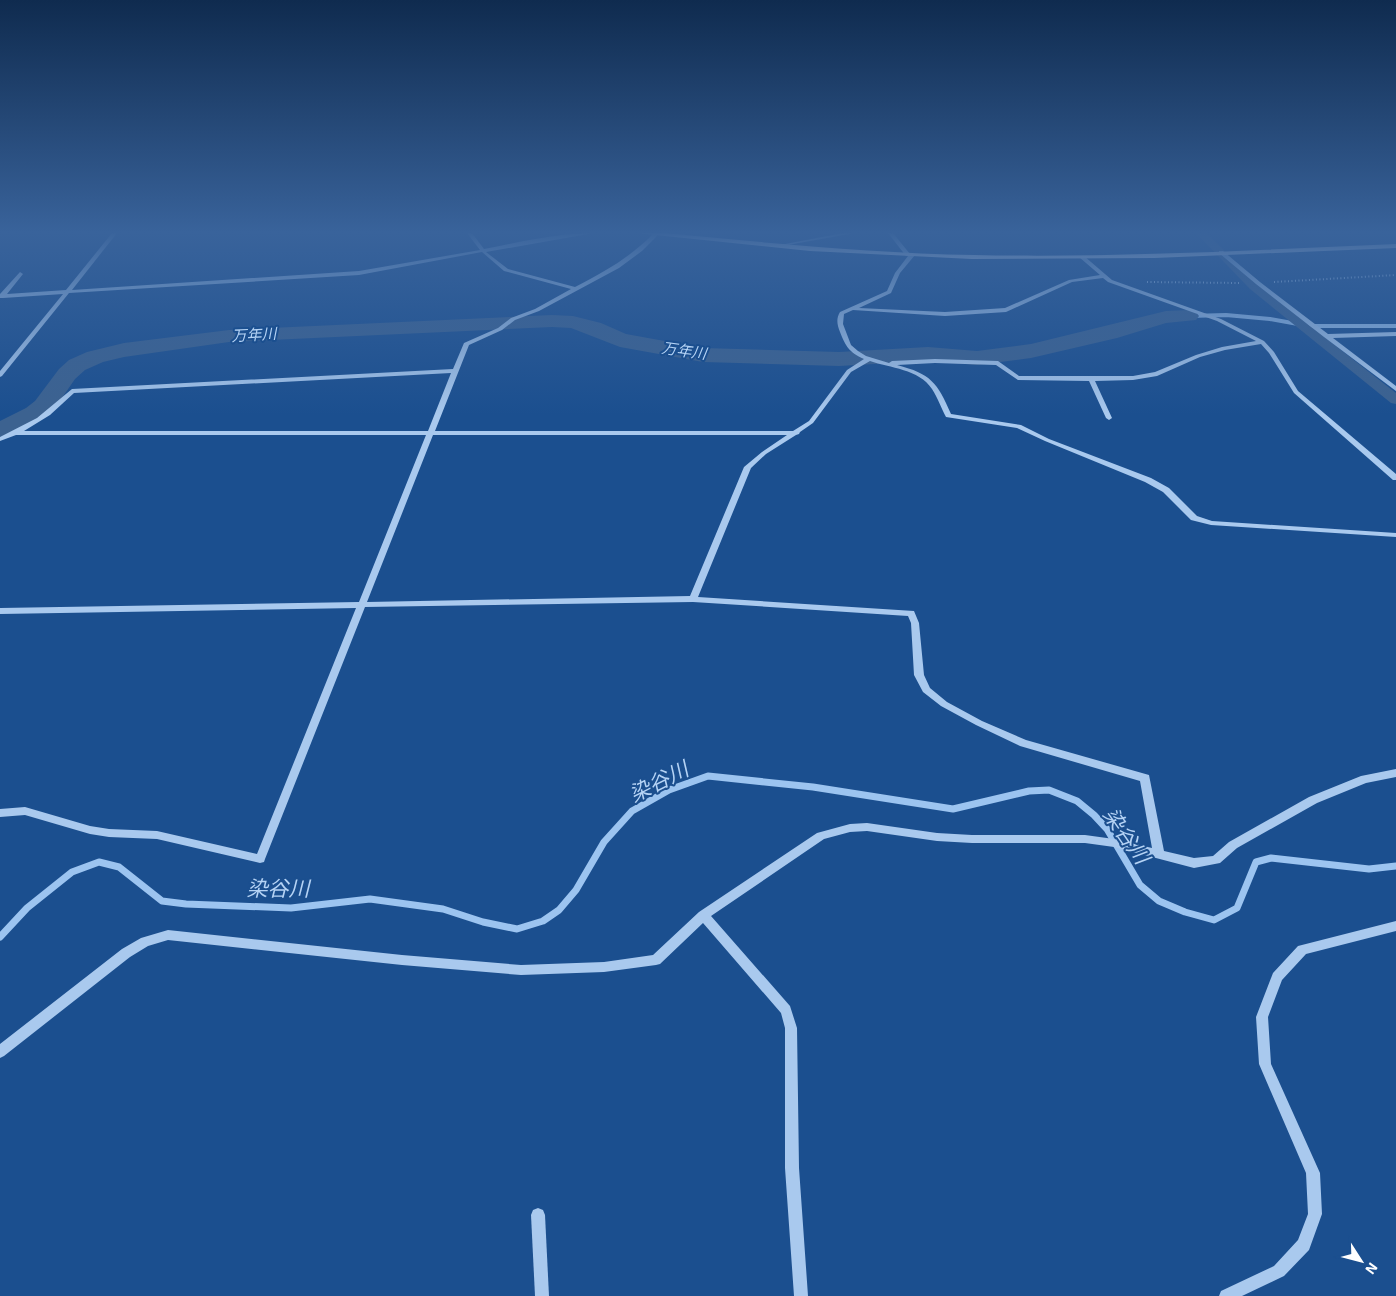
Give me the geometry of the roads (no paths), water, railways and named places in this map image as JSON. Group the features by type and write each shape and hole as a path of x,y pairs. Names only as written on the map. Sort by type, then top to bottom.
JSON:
{"street":[{"path":"1,296 55,293"},
{"path":"0,375 65,293"},
{"path":"0,813 25,811 90,830 109,833 157,835 260,859 466,344 568,293"},
{"path":"886,293 842,313 840,317 841,327 848,345 870,358 924,376 938,392 948,416 1019,426 1047,440 1148,480 1166,490 1194,518 1211,523 1396,536"},
{"path":"850,309 945,314 998,311 1012,308 1043,293"},
{"path":"1146,293 1215,318 1262,342 1271,352 1296,392 1396,478"},
{"path":"1273,293 1396,389"},
{"path":"1326,336 1396,334"},
{"path":"887,363 935,361 998,364 1018,378 1091,379 1157,374 1198,356 1224,348 1262,342"},
{"path":"693,599 748,468 764,453 811,422 849,371 870,358"},
{"path":"0,439 16,433 48,415 72,391 456,371"},
{"path":"1091,379 1109,418"},
{"path":"16,433 797,433"},
{"path":"0,611 693,599 911,613 914,623 919,675 926,690 944,704 979,723 1023,743 1144,778 1158,855"},
{"path":"0,1052 126,953 146,942 168,935 402,960 521,970 604,967 656,960 703,915 821,836 850,828 867,826 972,839 1085,839 1114,842 1194,863 1216,860 1233,846 1313,800 1365,779 1396,773"},
{"path":"703,915 786,1010 791,1028 792,1168 801,1296"},
{"path":"1226,1296 1279,1271 1304,1245 1316,1214 1313,1173 1265,1064 1262,1017 1277,977 1302,950 1396,926"},
{"path":"538,1215 542,1296"}],"waterway":[{"name":"万年川","path":"1262,293 1396,400"},
{"name":"万年川","path":"1189,316 1226,315 1270,319 1309,326 1396,326"},
{"name":"万年川","path":"0,430 35,413 44,406 67,374 77,365 95,357 124,350 229,336 552,321 573,322 593,328 620,340 703,355 839,359 928,354 977,358 1031,351 1109,333 1166,317 1189,316"},
{"name":"染谷川","path":"0,937 27,908 72,872 99,862 119,867 162,901 186,904 291,908 370,899 443,909 483,922 517,929 543,921 559,910 576,890 604,842 632,811 669,790 708,776 813,787 953,809 1029,791 1049,790 1077,801 1094,815 1107,829 1140,885 1159,901 1185,912 1214,920 1237,908 1256,862 1271,858 1369,869 1396,866"}]}
